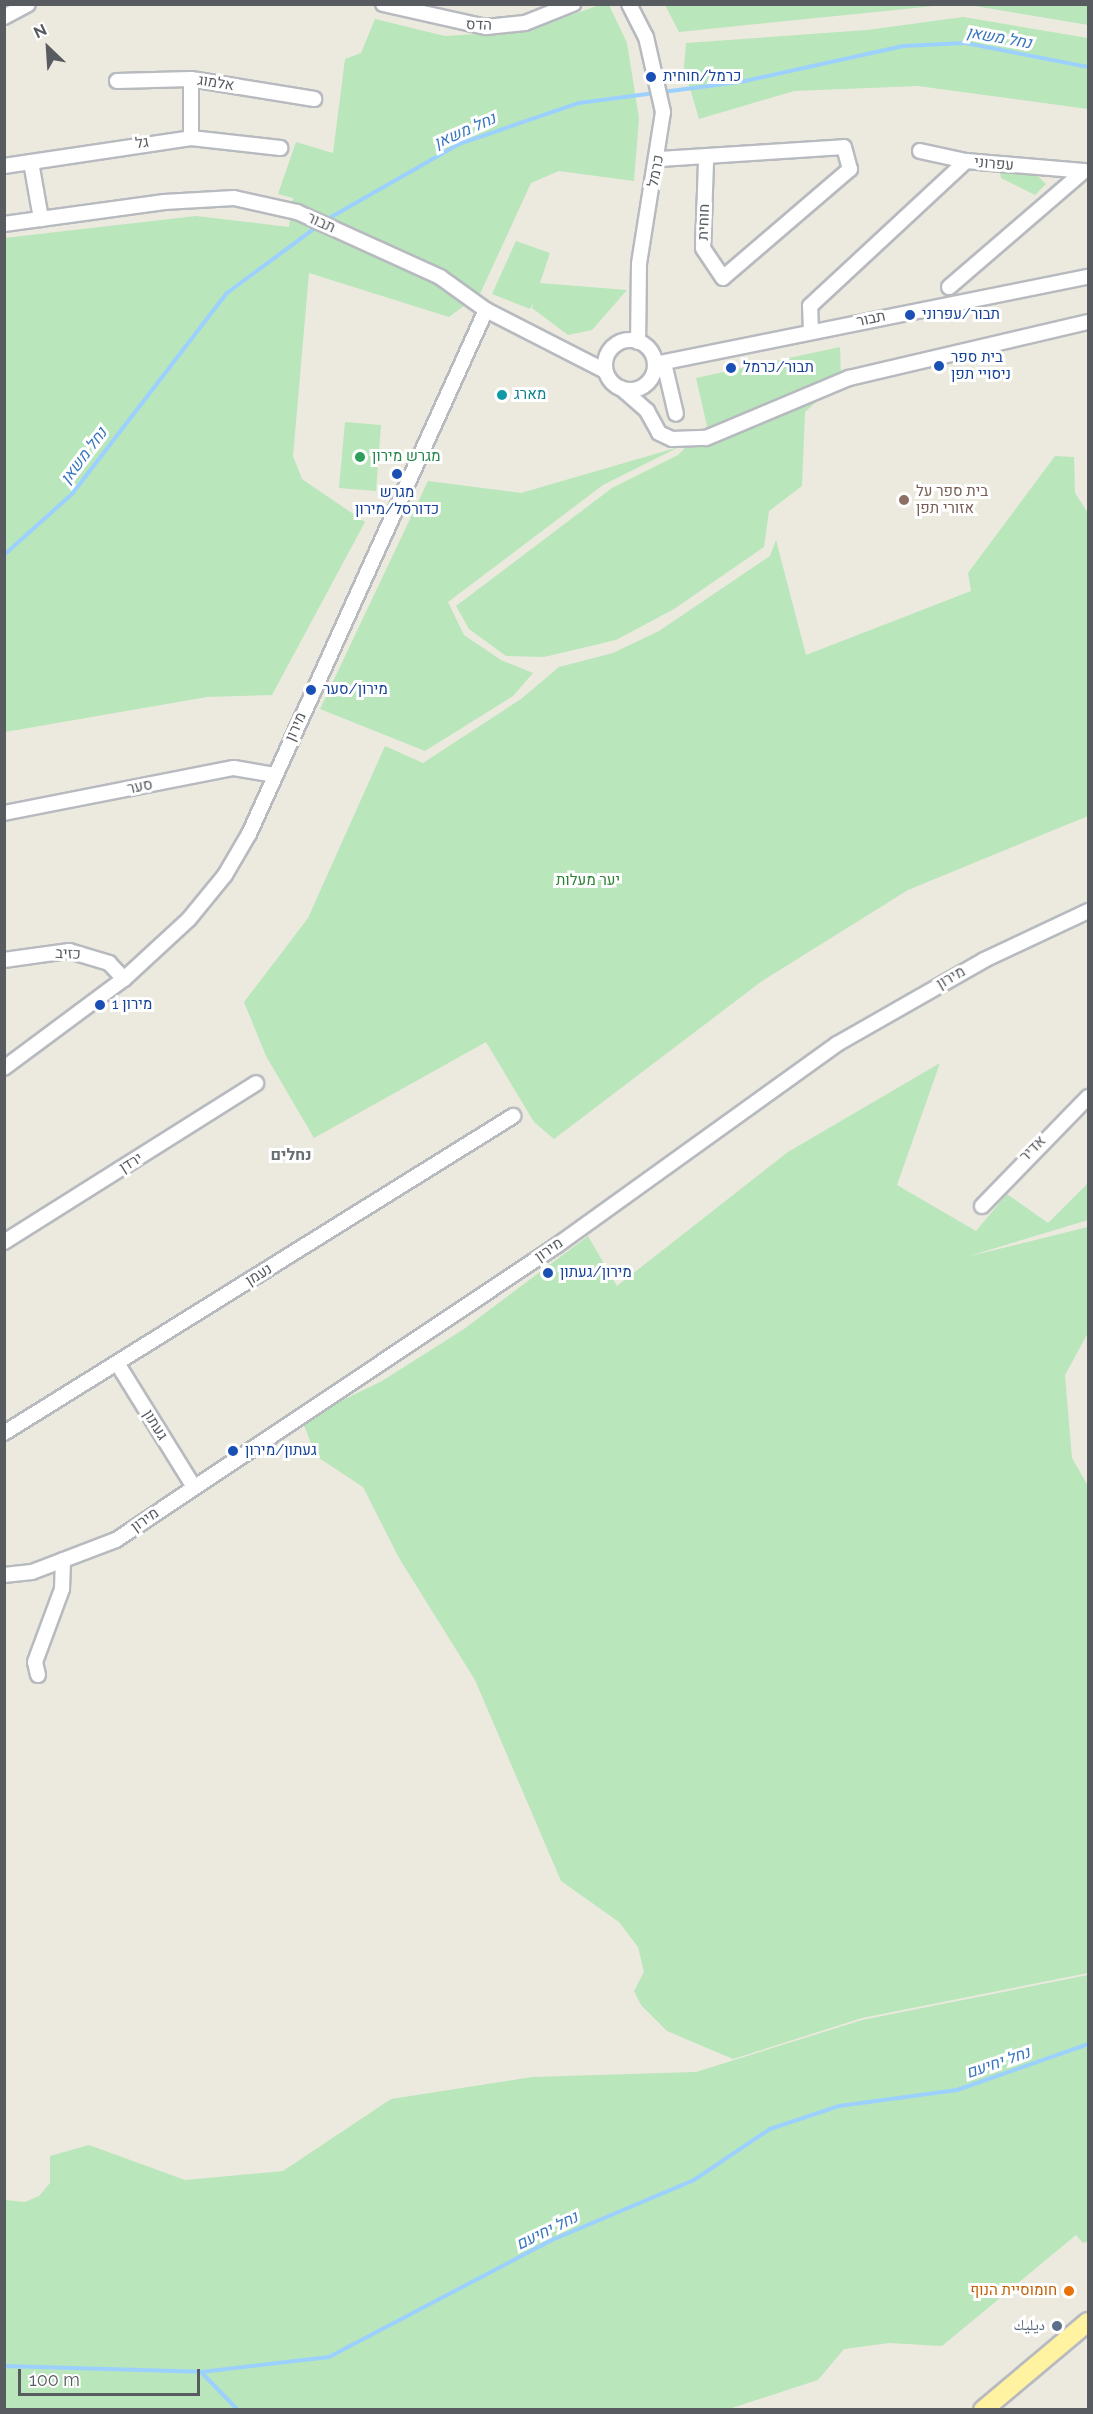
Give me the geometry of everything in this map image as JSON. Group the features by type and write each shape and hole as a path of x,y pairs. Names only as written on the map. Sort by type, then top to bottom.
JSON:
{"main road":[{"path":"983,2409 1089,2322"}],"street":[{"path":"4,17 28,4"},
{"name":"הדס","path":"382,4 486,27 525,23 573,4"},
{"name":"כרמל","path":"629,4 646,37 663,112 660,159 639,264 638,342"},
{"path":"190,138 191,79"},
{"name":"אלמוג","path":"117,81 191,79 314,99"},
{"name":"גל","path":"4,166 190,138 280,148"},
{"name":"חוחית","path":"844,147 850,169 723,278 703,248 706,160 844,147"},
{"path":"920,151 966,161"},
{"path":"660,159 706,160"},
{"name":"עפרוני","path":"811,332 810,306 966,161 1084,171 950,287"},
{"path":"31,162 41,219"},
{"name":"תבור","path":"4,224 164,202 234,198 297,212 440,277 486,310 605,371"},
{"name":"תבור","path":"659,364 1089,277"},
{"name":"מירון","path":"4,1068 124,979 189,919 225,875 275,775 486,310"},
{"path":"676,414 659,364 650,350 638,342 623,341 610,350 605,371 647,411 659,433 672,439 706,438 849,378 1089,322"},
{"path":"647,411 650,380 659,364"},
{"path":"621,388 637,389 650,380"},
{"name":"סער","path":"4,813 234,768 275,775"},
{"name":"מירון","path":"4,1575 63,1560 116,1540 556,1246 837,1044 984,960 1089,911"},
{"name":"כזיב","path":"4,960 69,951 109,963 124,979"},
{"name":"ירדן","path":"4,1242 256,1083"},
{"name":"אדיר","path":"982,1206 1089,1097"},
{"name":"נעמן","path":"4,1433 513,1116"},
{"name":"געתון","path":"117,1363 194,1487"},
{"path":"38,1675 36,1662 63,1589 63,1560"}],"green space":[{"path":"600,5 609,5 627,43 639,118 634,181 559,171 531,183 480,294 449,317 309,273 293,456 302,479 365,522 272,695 207,697 5,732 4,238 196,216 289,227 293,198 278,194 296,142 333,153 345,59 361,53 375,19 445,36 526,31"},
{"path":"665,5 944,5 679,32"},
{"path":"969,5 1088,5 1088,25"},
{"path":"963,17 1088,38 1088,109 918,86 794,91 699,119 684,68 686,43 867,30"},
{"path":"1028,167 1046,184 1035,195 1001,178 999,168"},
{"path":"516,241 550,253 540,283 627,290 592,330 568,335 532,308 534,302 530,309 492,294"},
{"path":"840,347 841,379 805,412 802,486 769,511 764,547 674,609 616,640 544,657 506,656 469,629 456,606 612,488 678,455 707,426 696,378"},
{"name":"מגרש מירון","path":"345,422 381,425 376,491 339,488"},
{"path":"679,447 603,485 448,602 464,635 501,660 533,673 513,696 425,751 320,709 428,481 521,493"},
{"name":"יער מעלות","path":"1055,456 1074,457 1075,493 1088,513 1088,816 908,890 762,981 554,1139 534,1122 486,1042 314,1138 266,1056 244,1002 308,918 385,746 423,763 521,699 559,667 613,653 659,631 770,556 776,540 806,655 971,591 968,573"},
{"path":"940,1063 897,1185 976,1231 1007,1194 1048,1223 1088,1183 1088,1220 966,1257 1088,1227 1088,1333 1065,1375 1072,1458 1088,1486 1088,1973 862,2018 733,2059 667,2031 641,2005 634,1991 644,1972 638,1947 619,1922 561,1881 475,1680 399,1558 363,1487 316,1456 302,1420 382,1381 464,1329 588,1236 617,1286 788,1152"},
{"path":"1088,1975 1088,2241 1083,2243 1076,2235 942,2346 889,2343 844,2349 818,2380 729,2409 5,2409 5,2200 25,2202 39,2196 50,2183 50,2156 89,2145 185,2180 283,2171 391,2099 532,2077 696,2072 862,2020"}],"waterway":[{"name":"נחל משאן","path":"324,221 459,144 579,103 745,81 903,46 965,43 1088,67"},
{"name":"נחל משאן","path":"4,555 72,494 227,293 318,226"},
{"name":"נחל יחיעם","path":"4,2366 201,2372 329,2357 552,2240 694,2180 770,2129 839,2106 957,2090 1088,2044"},
{"path":"201,2372 238,2410"}],"place":[{"name":"כרמל/חוחית","path":"651,77"},
{"name":"תבור/עפרוני","path":"910,315"},
{"name":"בית ספר ניסויי תפן","path":"939,366"},
{"name":"תבור/כרמל","path":"731,368"},
{"name":"מארג","path":"502,395"},
{"name":"מגרש מירון","path":"360,457"},
{"name":"מגרש כדורסל/מירון","path":"397,474"},
{"name":"בית ספר על אזורי תפן","path":"904,500"},
{"name":"מירון/סער","path":"311,690"},
{"name":"מירון 1","path":"100,1005"},
{"name":"מירון/געתון","path":"548,1273"},
{"name":"געתון/מירון","path":"233,1451"},
{"name":"חומוסיית הנוף","path":"1069,2291"},
{"name":"ديليك","path":"1057,2326"}],"district":[{"name":"נחלים","path":"291,1155"}]}
